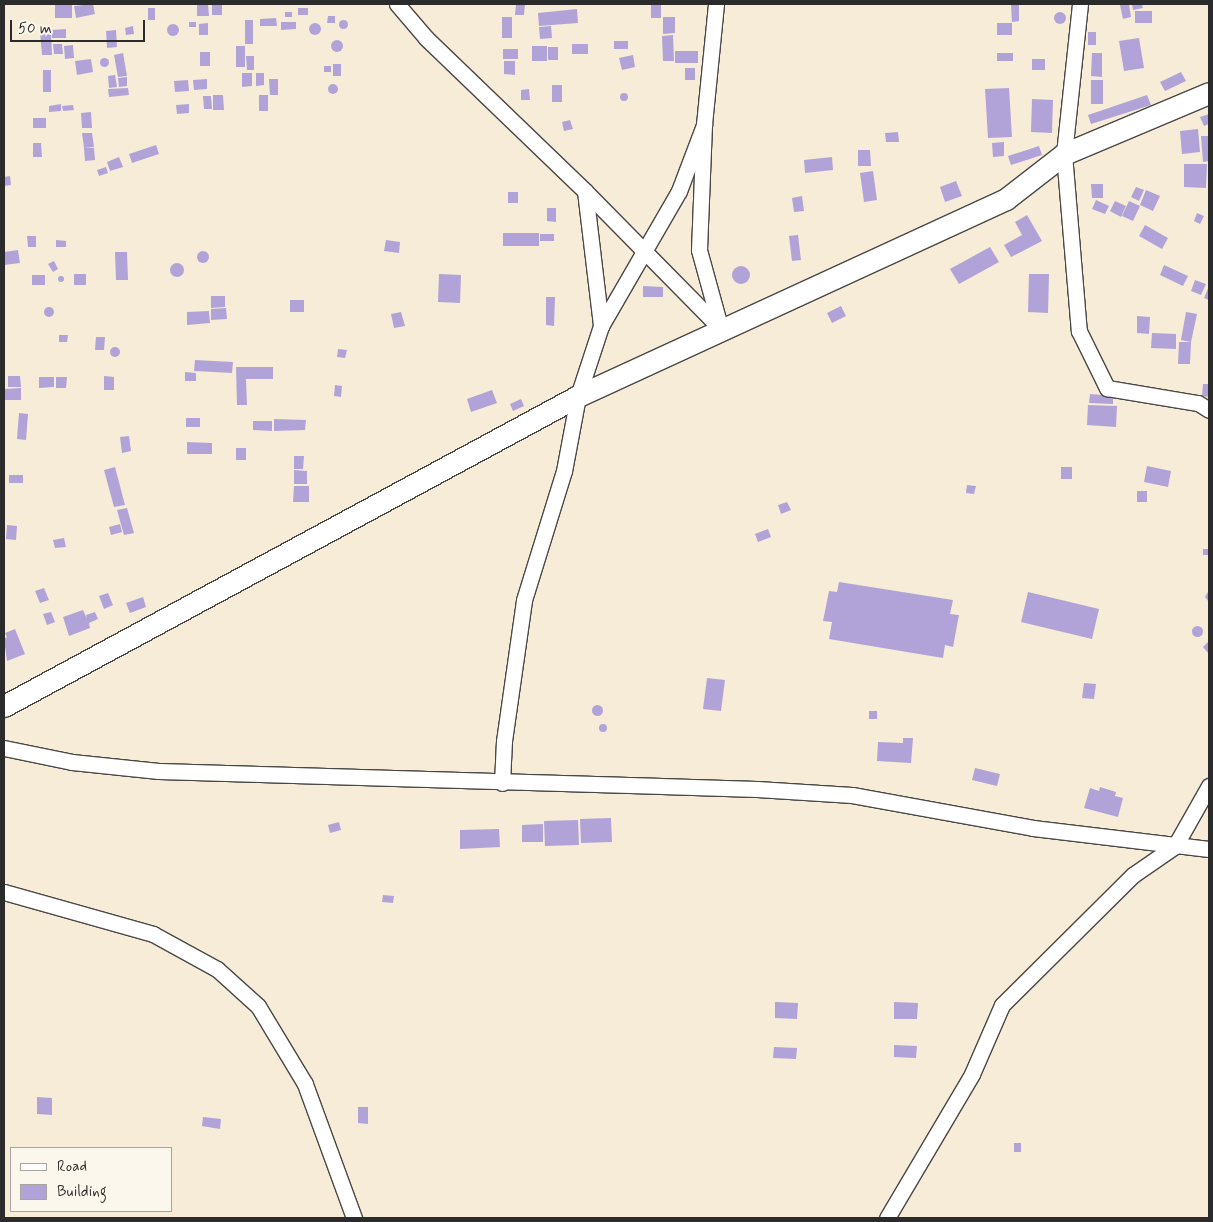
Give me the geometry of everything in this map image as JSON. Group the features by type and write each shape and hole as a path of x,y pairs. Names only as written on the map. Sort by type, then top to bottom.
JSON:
{"main road":[{"path":"4,706 578,396 720,328 1006,199 1064,154 1209,93"}],"street":[{"path":"397,4 426,38 585,191 720,328"},
{"path":"716,4 704,125 699,250 720,328"},
{"path":"1080,4 1064,154 1079,332 1107,388 1198,404 1209,410"},
{"path":"502,783 504,741 524,600 564,471 578,396 601,326 645,254 680,191 704,125"},
{"path":"585,191 601,326"},
{"path":"4,748 72,762 159,771 502,783 757,789 852,795 1033,828 1209,849"},
{"path":"887,1218 972,1074 1002,1005 1133,875 1175,846 1209,786"},
{"path":"4,892 153,934 217,969 258,1006 306,1084 354,1218"}],"building":[{"path":"55,4 72,4 72,18 55,18"},
{"path":"93,4 95,14 76,18 74,6"},
{"path":"197,4 208,4 209,16 197,16"},
{"path":"212,4 222,4 222,15 212,15"},
{"path":"516,4 525,4 524,15 515,15"},
{"path":"651,4 661,4 661,18 651,18"},
{"path":"1129,4 1131,17 1123,19 1120,5"},
{"path":"1132,4 1142,4 1143,8 1133,10"},
{"path":"1011,5 1019,5 1019,21 1012,22"},
{"path":"148,8 155,8 155,20 148,20"},
{"path":"298,8 308,8 308,15 298,15"},
{"path":"577,9 578,23 539,26 538,13"},
{"path":"1135,11 1152,11 1152,23 1135,23"},
{"path":"285,12 292,12 292,17 285,17"},
{"path":"1058,12 1062,12 1066,18 1062,24 1058,24 1054,20 1054,16"},
{"path":"328,16 335,16 335,23 327,23"},
{"path":"502,17 512,17 512,38 502,38"},
{"path":"663,17 675,17 675,33 663,34"},
{"path":"276,18 277,26 260,26 260,19"},
{"path":"343,19 348,24 343,29 338,24"},
{"path":"245,20 253,20 253,44 245,44"},
{"path":"189,22 196,22 196,27 189,27"},
{"path":"281,22 296,22 296,29 281,30"},
{"path":"208,23 208,35 199,35 199,24"},
{"path":"313,23 317,23 321,29 317,35 313,35 309,31 309,27"},
{"path":"997,23 1012,23 1012,35 997,35"},
{"path":"173,24 179,30 173,36 167,30"},
{"path":"133,26 134,34 126,35 125,28"},
{"path":"551,26 552,38 540,39 539,27"},
{"path":"66,29 66,38 52,38 52,30"},
{"path":"116,30 117,47 107,48 106,31"},
{"path":"40,32 51,32 52,55 42,55"},
{"path":"1088,32 1096,32 1096,45 1088,45"},
{"path":"673,35 674,61 663,61 662,36"},
{"path":"1139,38 1144,68 1124,71 1119,41"},
{"path":"335,40 339,40 343,46 339,52 335,52 331,48 331,44"},
{"path":"614,41 628,41 628,49 614,49"},
{"path":"53,44 62,44 63,54 54,54"},
{"path":"572,44 588,44 588,54 572,54"},
{"path":"73,45 74,58 65,59 64,46"},
{"path":"236,46 245,46 245,67 236,67"},
{"path":"532,46 547,46 547,61 532,61"},
{"path":"548,47 558,47 558,60 548,60"},
{"path":"503,49 518,49 518,59 503,59"},
{"path":"675,51 698,51 698,63 675,63"},
{"path":"200,52 210,52 210,66 200,66"},
{"path":"123,53 127,76 118,77 114,55"},
{"path":"997,53 1013,53 1013,61 997,61"},
{"path":"1092,53 1102,53 1102,77 1091,76"},
{"path":"633,55 635,67 622,70 619,58"},
{"path":"246,56 254,56 254,70 247,70"},
{"path":"104,58 108,62 104,66 100,62"},
{"path":"91,59 93,72 77,75 75,61"},
{"path":"1032,59 1045,59 1045,70 1032,70"},
{"path":"504,61 515,61 515,75 504,74"},
{"path":"333,64 341,64 341,76 333,76"},
{"path":"324,66 331,66 331,72 324,72"},
{"path":"685,68 695,68 695,80 685,80"},
{"path":"43,70 51,70 51,92 43,92"},
{"path":"1181,72 1186,81 1165,91 1160,82"},
{"path":"242,73 252,73 252,86 242,87"},
{"path":"256,73 264,73 264,85 256,86"},
{"path":"115,75 117,87 109,88 108,76"},
{"path":"127,77 127,86 119,87 118,78"},
{"path":"207,79 207,89 194,90 193,80"},
{"path":"269,79 278,79 278,95 270,95"},
{"path":"188,80 189,91 175,92 174,81"},
{"path":"1091,80 1103,80 1103,104 1091,104"},
{"path":"333,84 338,89 333,94 328,89"},
{"path":"552,85 562,85 562,102 552,102"},
{"path":"128,88 129,95 109,97 108,89"},
{"path":"1009,88 1012,137 988,138 985,89"},
{"path":"529,89 530,100 521,100 521,90"},
{"path":"624,93 628,97 624,101 620,97"},
{"path":"213,95 223,95 224,110 213,110"},
{"path":"259,95 268,95 268,111 259,111"},
{"path":"1147,95 1151,105 1091,124 1088,115"},
{"path":"203,96 211,96 212,109 204,109"},
{"path":"1032,99 1053,100 1052,133 1031,132"},
{"path":"61,104 61,111 49,112 49,106"},
{"path":"189,104 189,113 177,114 176,105"},
{"path":"73,105 74,110 63,111 62,106"},
{"path":"91,112 92,128 82,128 81,113"},
{"path":"1209,114 1209,124 1204,126 1200,117"},
{"path":"33,118 46,118 46,128 33,128"},
{"path":"570,120 573,129 564,131 562,122"},
{"path":"1198,129 1200,152 1182,154 1180,131"},
{"path":"898,132 899,142 886,142 885,133"},
{"path":"82,133 92,133 94,147 84,148"},
{"path":"1201,136 1209,136 1209,161 1203,162"},
{"path":"1004,142 1004,156 993,157 992,143"},
{"path":"33,143 41,143 42,157 33,157"},
{"path":"156,145 159,154 132,163 129,154"},
{"path":"1039,146 1042,155 1011,165 1008,156"},
{"path":"84,148 94,148 95,160 85,161"},
{"path":"858,150 870,150 871,166 858,166"},
{"path":"119,157 123,167 110,171 107,162"},
{"path":"832,157 833,170 805,173 804,160"},
{"path":"1184,164 1207,164 1206,188 1184,187"},
{"path":"106,167 108,173 99,176 97,170"},
{"path":"873,171 877,200 864,202 860,173"},
{"path":"10,176 11,185 4,186 4,177"},
{"path":"956,181 962,196 945,202 940,187"},
{"path":"1091,184 1103,184 1103,198 1092,198"},
{"path":"1136,187 1144,190 1139,201 1131,197"},
{"path":"1146,190 1160,196 1153,211 1140,205"},
{"path":"508,192 518,192 518,203 508,203"},
{"path":"802,196 804,211 794,212 792,198"},
{"path":"1096,200 1109,206 1105,214 1092,209"},
{"path":"1115,201 1126,206 1121,217 1110,211"},
{"path":"1129,201 1140,206 1133,221 1122,216"},
{"path":"547,208 556,208 556,222 547,221"},
{"path":"1197,213 1204,216 1200,224 1194,221"},
{"path":"1027,215 1042,241 1011,257 1004,245 1022,235 1015,222"},
{"path":"1145,225 1168,238 1162,249 1139,236"},
{"path":"503,233 539,233 539,246 503,246"},
{"path":"540,234 554,234 554,241 540,241"},
{"path":"798,235 801,260 792,261 789,236"},
{"path":"27,236 36,236 36,247 28,247"},
{"path":"56,240 66,241 66,247 56,247"},
{"path":"386,240 400,242 399,253 384,251"},
{"path":"990,247 999,262 959,284 950,269"},
{"path":"18,250 20,263 4,265 4,252"},
{"path":"201,251 205,251 209,257 205,263 201,263 197,259 197,255"},
{"path":"115,252 127,252 128,280 116,280"},
{"path":"54,261 58,269 53,272 48,264"},
{"path":"177,263 182,265 184,270 182,275 177,277 172,275 170,270 172,265"},
{"path":"1164,265 1188,276 1183,286 1160,275"},
{"path":"741,266 747,269 750,275 747,281 741,284 735,281 732,275 735,269"},
{"path":"74,274 86,274 86,285 74,285"},
{"path":"439,274 461,275 460,303 438,302"},
{"path":"1029,274 1049,274 1048,313 1028,312"},
{"path":"32,275 45,275 45,285 32,285"},
{"path":"61,276 64,279 61,282 58,279"},
{"path":"1195,280 1206,284 1201,295 1191,291"},
{"path":"643,286 663,287 663,297 643,297"},
{"path":"1209,286 1209,300 1204,298"},
{"path":"211,296 225,296 225,307 211,308"},
{"path":"546,297 555,297 554,326 546,325"},
{"path":"290,300 304,300 304,312 290,312"},
{"path":"841,306 846,316 832,323 827,313"},
{"path":"47,307 51,307 54,312 53,316 47,317 44,314 44,310"},
{"path":"226,308 227,319 211,320 211,309"},
{"path":"209,311 210,323 187,325 187,312"},
{"path":"401,312 405,326 394,328 391,314"},
{"path":"1186,312 1197,314 1191,342 1181,340"},
{"path":"1137,316 1150,317 1149,334 1137,333"},
{"path":"1152,333 1176,334 1176,349 1151,348"},
{"path":"59,335 68,335 67,342 59,342"},
{"path":"96,337 105,337 104,350 95,350"},
{"path":"1179,342 1191,342 1190,364 1178,364"},
{"path":"113,347 117,347 120,352 119,356 113,357 110,354 110,350"},
{"path":"338,349 347,350 345,358 337,357"},
{"path":"195,360 233,362 232,373 194,371"},
{"path":"236,367 273,367 273,379 246,379 247,405 237,405"},
{"path":"185,372 196,373 196,381 185,381"},
{"path":"8,376 20,376 21,387 8,387"},
{"path":"104,376 114,377 114,390 104,390"},
{"path":"39,377 54,377 54,387 39,388"},
{"path":"56,377 67,377 66,388 56,388"},
{"path":"1203,384 1209,384 1209,397 1202,396"},
{"path":"335,385 342,386 341,397 334,396"},
{"path":"21,388 21,400 4,400 4,389"},
{"path":"492,390 497,403 471,412 467,399"},
{"path":"1090,394 1113,396 1113,404 1089,403"},
{"path":"521,399 524,406 513,411 510,404"},
{"path":"1088,405 1117,406 1116,427 1087,425"},
{"path":"19,413 28,414 26,440 17,439"},
{"path":"186,418 200,418 200,427 186,427"},
{"path":"274,419 306,420 305,430 274,431"},
{"path":"253,421 272,421 272,431 253,430"},
{"path":"129,436 131,451 122,453 120,437"},
{"path":"187,442 212,443 212,454 187,454"},
{"path":"236,448 246,448 246,460 236,460"},
{"path":"294,456 304,456 303,469 294,469"},
{"path":"1147,466 1171,471 1168,487 1144,482"},
{"path":"115,467 125,505 114,507 104,470"},
{"path":"1061,467 1072,467 1072,479 1061,479"},
{"path":"294,470 307,471 307,484 294,484"},
{"path":"9,475 23,475 23,483 9,483"},
{"path":"967,485 976,486 974,494 966,493"},
{"path":"294,486 309,486 309,502 293,502"},
{"path":"1137,491 1147,491 1147,502 1137,502"},
{"path":"787,502 791,510 781,514 778,505"},
{"path":"127,508 134,533 124,535 117,510"},
{"path":"120,524 122,532 111,535 109,527"},
{"path":"7,525 17,526 16,540 6,539"},
{"path":"768,529 771,537 758,542 755,534"},
{"path":"64,538 66,547 55,548 53,540"},
{"path":"1203,549 1209,549 1209,555 1203,555"},
{"path":"839,582 953,600 950,614 959,615 953,647 945,645 943,658 829,639 832,622 823,621 829,591 837,592"},
{"path":"44,588 49,600 40,603 35,591"},
{"path":"1209,590 1209,602 1205,597"},
{"path":"1028,592 1099,609 1092,639 1021,622"},
{"path":"108,593 113,605 104,609 99,596"},
{"path":"143,597 146,607 130,613 126,603"},
{"path":"83,610 87,619 86,615 95,612 98,619 89,623 90,628 69,636 63,617"},
{"path":"51,612 55,622 47,625 43,614"},
{"path":"1195,626 1199,626 1202,631 1201,635 1195,636 1192,633 1192,629"},
{"path":"15,629 25,654 7,661 4,639 7,637 5,633"},
{"path":"1209,641 1209,654 1203,647"},
{"path":"707,678 725,680 721,711 703,709"},
{"path":"1084,683 1096,684 1094,699 1082,698"},
{"path":"595,705 599,705 602,710 601,714 595,715 592,712 592,708"},
{"path":"869,711 877,711 877,719 869,719"},
{"path":"603,724 607,728 603,732 599,728"},
{"path":"903,738 913,738 911,763 877,761 878,742 903,743"},
{"path":"975,768 1000,774 997,786 972,780"},
{"path":"1100,787 1116,792 1115,796 1123,798 1118,817 1084,808 1090,788 1099,791"},
{"path":"611,818 612,842 581,843 580,819"},
{"path":"578,820 579,845 545,846 544,821"},
{"path":"339,822 341,830 330,833 328,825"},
{"path":"543,824 543,842 522,842 522,825"},
{"path":"499,829 500,847 460,849 460,830"},
{"path":"383,895 394,896 393,903 382,902"},
{"path":"775,1002 798,1003 797,1019 775,1018"},
{"path":"894,1002 918,1003 917,1019 894,1019"},
{"path":"894,1045 917,1046 916,1058 894,1057"},
{"path":"774,1047 797,1048 796,1059 773,1058"},
{"path":"37,1097 52,1098 52,1115 37,1114"},
{"path":"358,1107 368,1107 368,1124 358,1123"},
{"path":"203,1117 221,1119 220,1129 202,1126"},
{"path":"1014,1143 1021,1143 1021,1152 1014,1152"}]}
